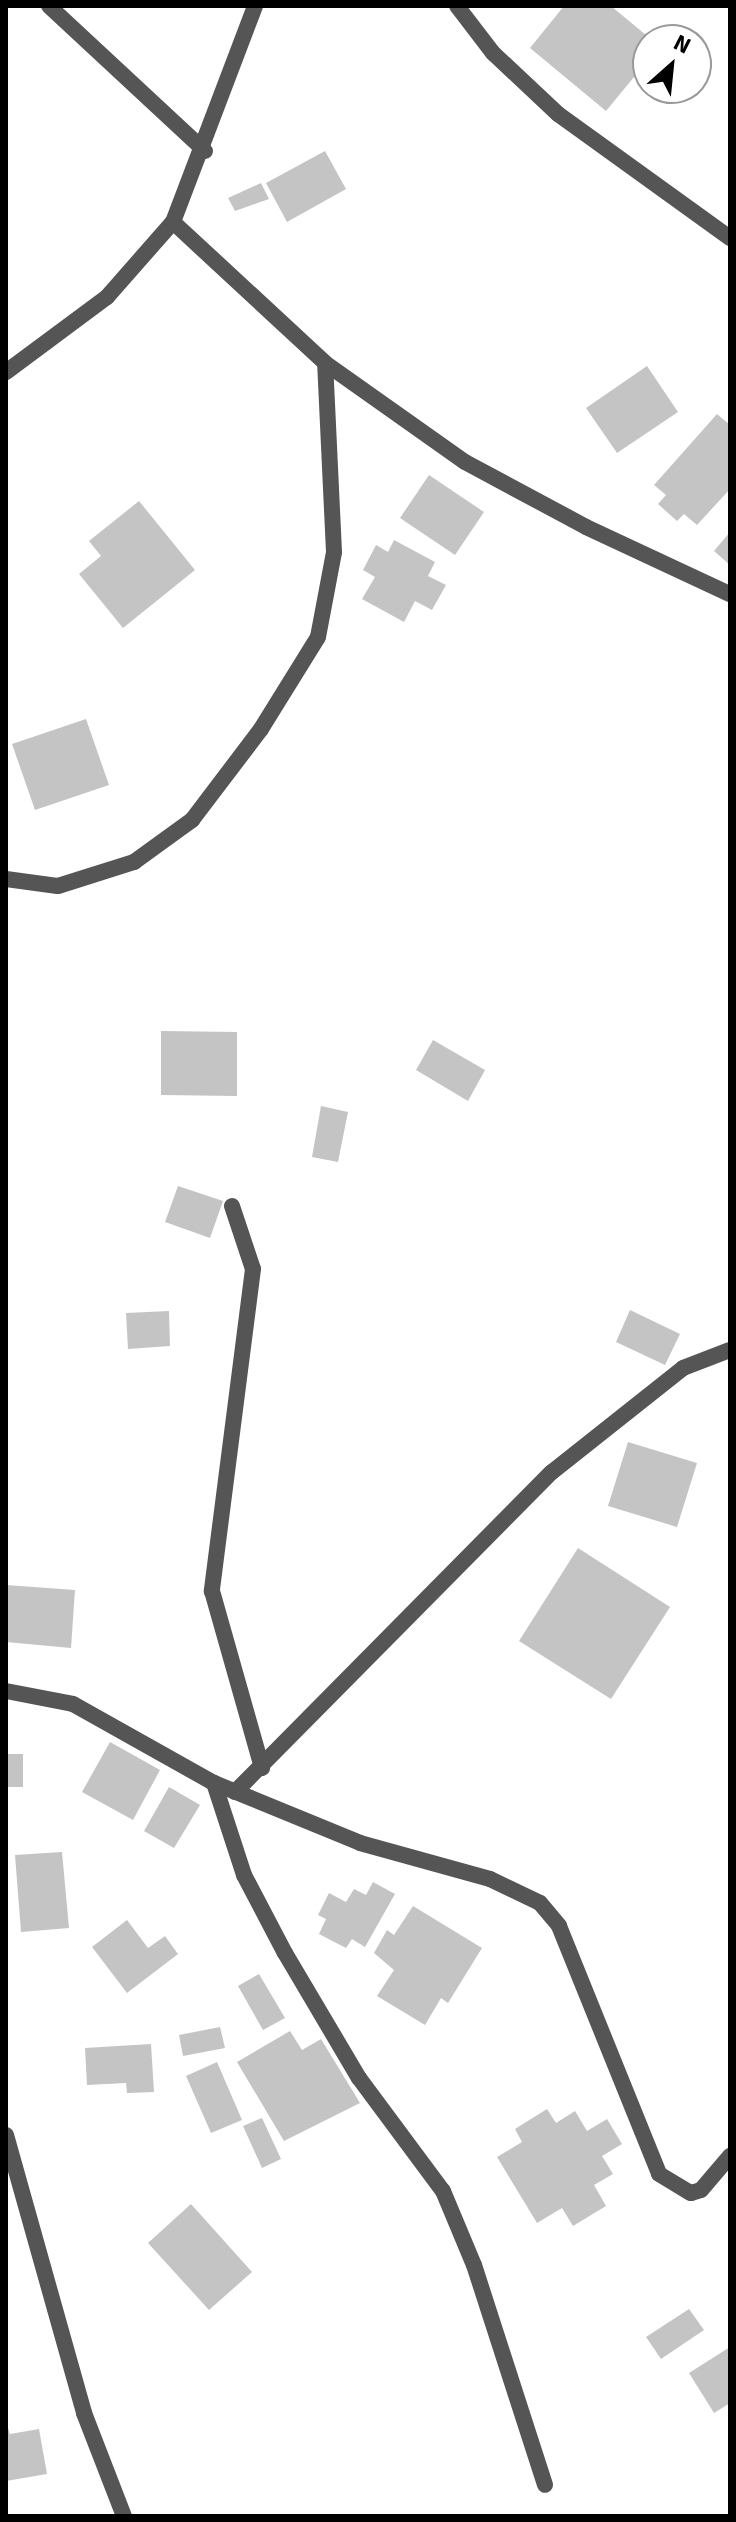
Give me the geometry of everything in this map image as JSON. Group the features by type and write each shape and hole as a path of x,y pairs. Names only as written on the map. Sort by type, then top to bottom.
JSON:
{"street":[{"path":"49,6 205,151"},
{"path":"6,372 107,297 173,222 205,151 255,6"},
{"path":"457,6 493,53 558,114 730,238"},
{"path":"173,222 325,363 465,462 586,527 730,594"},
{"path":"6,879 58,886 134,862 192,820 261,729 318,637 334,552 325,363"},
{"path":"232,1206 253,1269 212,1591 262,1768"},
{"path":"235,1792 552,1472 683,1368 730,1350"},
{"path":"6,1691 73,1704 235,1792 360,1843 490,1879 540,1903 559,1926 659,2174 691,2193 701,2190 730,2156"},
{"path":"214,1783 244,1875 285,1953 359,2078 443,2191 474,2265 545,2485"},
{"path":"6,2135 84,2413 124,2516"}],"building":[{"path":"564,6 611,6 633,24 632,79 606,111 530,48"},
{"path":"325,151 346,189 287,222 266,183"},
{"path":"261,183 269,199 235,211 228,198"},
{"path":"647,366 678,412 617,453 586,408"},
{"path":"717,414 730,425 730,489 697,525 684,514 677,521 658,504 666,495 654,485"},
{"path":"429,475 484,512 455,555 400,518"},
{"path":"139,501 195,570 123,628 79,574 101,556 89,541"},
{"path":"730,532 730,565 714,551"},
{"path":"394,540 435,562 428,576 446,585 432,610 415,601 404,622 362,599 375,577 363,570 376,545 388,552"},
{"path":"86,719 109,785 35,810 12,744"},
{"path":"161,1031 237,1032 237,1096 161,1095"},
{"path":"433,1040 485,1070 468,1101 416,1070"},
{"path":"321,1106 348,1112 338,1162 312,1157"},
{"path":"178,1186 223,1201 210,1238 165,1222"},
{"path":"630,1310 680,1334 665,1365 616,1342"},
{"path":"169,1311 170,1346 128,1349 126,1313"},
{"path":"628,1442 697,1463 677,1527 608,1506"},
{"path":"578,1548 670,1607 611,1699 519,1641"},
{"path":"6,1585 75,1590 71,1648 6,1642"},
{"path":"110,1742 160,1770 133,1820 82,1792"},
{"path":"6,1754 23,1754 23,1787 6,1787"},
{"path":"169,1787 200,1805 174,1848 144,1831"},
{"path":"62,1852 69,1928 21,1932 15,1855"},
{"path":"373,1882 395,1894 365,1947 352,1939 346,1948 319,1934 326,1919 318,1915 329,1893 346,1902 354,1889 366,1895"},
{"path":"413,1906 482,1948 448,2003 441,1998 425,2025 377,1996 394,1970 374,1953 387,1930 394,1935"},
{"path":"127,1920 148,1948 165,1936 178,1954 127,1993 92,1947"},
{"path":"259,1974 285,2018 263,2030 238,1986"},
{"path":"220,2027 225,2048 183,2056 179,2035"},
{"path":"290,2031 302,2050 321,2039 360,2103 284,2141 237,2062"},
{"path":"151,2044 154,2092 127,2093 126,2083 87,2085 85,2048"},
{"path":"217,2062 242,2120 211,2133 186,2076"},
{"path":"547,2109 556,2123 575,2111 587,2131 607,2119 622,2144 602,2156 613,2174 594,2185 606,2206 573,2226 562,2208 537,2223 497,2157 522,2142 515,2129"},
{"path":"262,2118 281,2159 262,2168 243,2126"},
{"path":"191,2204 252,2272 209,2310 148,2243"},
{"path":"689,2309 704,2330 661,2359 646,2337"},
{"path":"730,2347 730,2403 714,2413 689,2373"},
{"path":"6,2422 10,2434 39,2429 47,2474 6,2481"}]}
